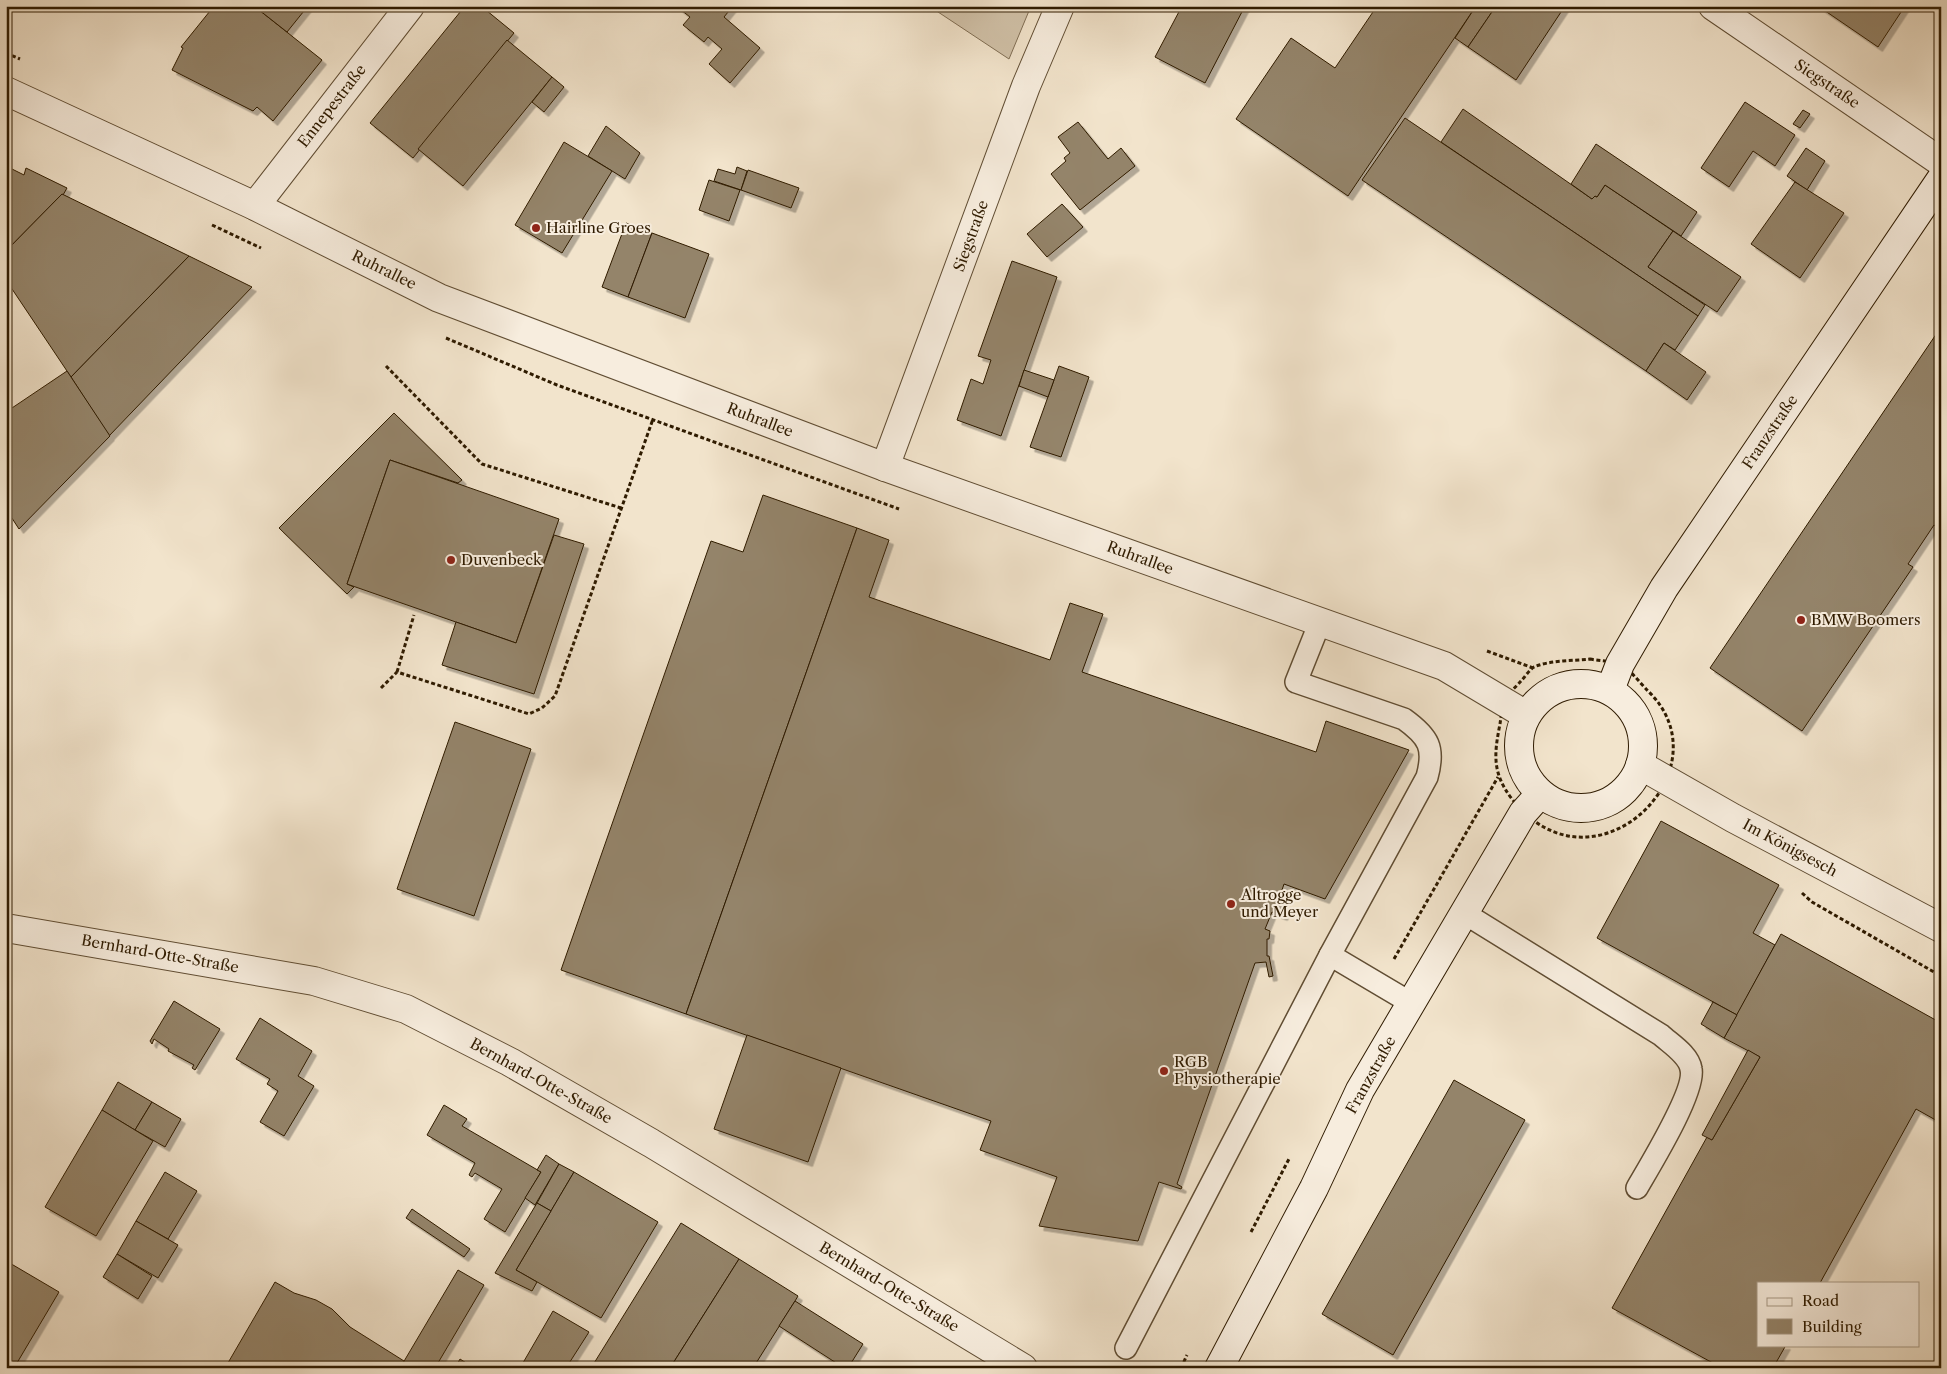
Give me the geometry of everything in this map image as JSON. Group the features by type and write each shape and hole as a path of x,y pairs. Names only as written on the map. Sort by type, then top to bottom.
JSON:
{"street":[{"name":"Ennepestraße","path":"255,206 410,6"},
{"name":"Siegstraße","path":"885,467 1023,95 1060,6"},
{"name":"Siegstraße","path":"1713,6 1941,162"},
{"name":"Ruhrallee","path":"6,91 255,206 439,298 885,467 1444,666 1515,708"},
{"name":"Franzstraße","path":"1610,690 1620,664 1664,588 1941,179"},
{"path":"1572,684 1592,684 1610,690 1627,704 1639,722 1643,744 1640,765 1631,783 1616,797 1598,806 1578,808 1558,804 1532,803 1519,757 1519,735 1515,708 1538,700 1554,689 1572,684"},
{"name":"Im Königsesch","path":"1640,765 1733,818 1941,928"},
{"name":"Franzstraße","path":"1219,1368 1314,1188 1360,1090 1464,913 1532,803"},
{"name":"Bernhard-Otte-Straße","path":"6,928 314,980 406,1009 510,1062 650,1143 1023,1368"}],"lane":[{"path":"1126,1348 1330,955 1427,777 1432,759 1428,742 1420,730 1404,719 1296,682 1320,622"},
{"path":"1464,913 1661,1035 1684,1057 1692,1069 1690,1085 1664,1140 1636,1188"},
{"path":"1330,955 1411,1003"}],"path":[{"path":"6,52 24,61"},
{"path":"386,366 482,464 621,508"},
{"path":"397,672 529,714 542,708 555,696 653,419"},
{"path":"380,688 397,672 414,615"},
{"path":"1477,648 1533,668 1561,662 1590,659 1620,664 1660,702 1671,729 1672,750 1667,780 1651,806 1626,826 1611,833 1578,837 1537,824 1532,803 1498,777 1494,758 1533,668"}],"shaded area":[{"path":"929,6 1031,6 1009,59"}],"building":[{"path":"214,6 254,6 322,60 273,121 257,107 253,111 172,70 183,48 181,47"},
{"path":"254,6 308,6 287,32"},
{"path":"465,6 481,6 514,33 413,158 370,123"},
{"path":"676,6 733,6 724,17 760,48 730,83 709,64 722,49 708,37 704,42 683,25 690,17"},
{"path":"1182,6 1245,6 1205,83 1155,57"},
{"path":"1377,6 1476,6 1348,196 1236,119 1291,38 1335,68"},
{"path":"1476,6 1496,6 1468,47 1455,38"},
{"path":"1496,6 1565,6 1516,80 1468,47"},
{"path":"1818,6 1905,6 1878,47"},
{"path":"507,40 552,77 463,186 418,149"},
{"path":"552,77 564,87 544,112 532,102"},
{"path":"1745,102 1795,135 1775,166 1753,151 1729,187 1701,168"},
{"path":"1463,109 1592,199 1595,196 1597,197 1605,185 1673,231 1648,267 1705,305 1698,316 1441,142"},
{"path":"1803,110 1810,114 1800,128 1793,124"},
{"path":"1405,118 1698,316 1675,350 1664,343 1646,371 1362,180"},
{"path":"1078,122 1108,159 1121,148 1135,166 1080,210 1051,174 1066,161 1064,158 1070,153 1058,137"},
{"path":"606,126 640,153 625,179 588,156"},
{"path":"564,142 612,171 562,253 515,225"},
{"path":"1596,144 1697,212 1681,236 1605,185 1597,197 1595,196 1592,199 1571,184"},
{"path":"1806,148 1825,161 1807,190 1787,176"},
{"path":"6,166 24,175 26,168 67,188 63,195 6,251"},
{"path":"737,167 747,171 741,190 714,181 718,169 735,174"},
{"path":"748,170 799,188 791,208 741,190"},
{"path":"709,180 740,190 729,221 699,210"},
{"path":"1795,182 1844,213 1800,278 1751,244"},
{"path":"62,194 189,256 71,377 6,280 6,251"},
{"path":"1062,204 1083,227 1047,257 1027,234"},
{"path":"626,223 652,233 628,297 602,287"},
{"path":"1673,231 1741,277 1717,312 1648,267"},
{"path":"652,233 709,254 685,318 628,297"},
{"path":"189,256 252,287 109,436 71,377"},
{"path":"1012,261 1057,277 1001,436 957,420 971,379 983,384 991,360 978,356"},
{"path":"1941,327 1941,530 1934,525 1908,564 1913,567 1802,731 1710,668"},
{"path":"1664,343 1706,372 1687,400 1646,371"},
{"path":"1059,366 1089,377 1061,457 1030,447"},
{"path":"1024,370 1054,380 1048,397 1019,386"},
{"path":"67,371 110,436 19,529 6,509 6,412"},
{"path":"394,413 462,480 458,483 390,460 347,584 354,587 347,594 279,528"},
{"name":"Duvenbeck","path":"390,460 559,519 516,643 347,584"},
{"path":"763,495 857,528 686,1014 561,970 711,541 743,552"},
{"path":"857,528 889,540 869,597 1050,660 1070,603 1103,614 1082,672 1316,752 1326,721 1409,750 1325,899 1284,884 1275,911 1284,914 1283,916 1272,912 1265,929 1270,931 1269,939 1267,939 1267,956 1269,956 1273,976 1269,977 1266,962 1255,963 1177,1184 1182,1187 1181,1189 1159,1182 1138,1241 1039,1226 1057,1177 980,1150 991,1121 686,1014"},
{"path":"554,535 584,544 534,694 442,665 456,622 516,643"},
{"path":"455,722 531,749 474,916 397,889"},
{"path":"1661,821 1779,885 1753,933 1775,945 1737,1015 1597,938"},
{"path":"1781,934 1941,1023 1941,1123 1916,1109 1821,1282 1757,1282 1757,1346 1785,1346 1773,1368 1722,1368 1612,1308 1707,1137 1712,1140 1760,1057 1724,1038"},
{"path":"174,1001 220,1029 195,1070 192,1068 194,1065 168,1051 169,1049 154,1039 152,1044 150,1041"},
{"path":"1713,1002 1737,1015 1724,1038 1701,1024"},
{"path":"260,1018 312,1051 298,1076 314,1086 284,1136 260,1122 278,1091 267,1084 270,1079 236,1059"},
{"path":"747,1035 841,1068 808,1162 714,1129"},
{"path":"1748,1050 1760,1057 1712,1140 1702,1135"},
{"path":"1454,1080 1525,1120 1393,1355 1322,1314"},
{"path":"118,1082 152,1102 135,1130 102,1110"},
{"path":"152,1102 181,1119 165,1147 135,1130"},
{"path":"444,1105 467,1119 462,1126 541,1172 505,1232 484,1219 502,1189 475,1173 472,1177 469,1175 475,1163 427,1135"},
{"path":"102,1110 153,1141 96,1236 45,1207"},
{"path":"546,1155 559,1164 535,1205 525,1198 541,1172 537,1170"},
{"path":"559,1164 574,1172 551,1211 537,1203"},
{"path":"165,1172 197,1191 168,1239 136,1221"},
{"path":"574,1172 658,1222 601,1318 516,1270"},
{"path":"537,1203 551,1211 516,1270 537,1282 532,1291 495,1273"},
{"path":"412,1209 470,1249 464,1257 406,1218"},
{"path":"136,1221 178,1245 158,1278 117,1254"},
{"path":"681,1223 739,1259 670,1368 591,1368"},
{"path":"117,1254 152,1276 138,1299 103,1277"},
{"path":"739,1259 798,1296 753,1368 670,1368"},
{"path":"8,1262 59,1292 14,1368 6,1368"},
{"path":"458,1270 484,1285 435,1368 400,1368"},
{"path":"275,1282 294,1293 316,1300 332,1309 350,1327 404,1361 400,1368 225,1368"},
{"path":"795,1301 863,1344 848,1368 844,1368 779,1326"},
{"path":"553,1311 589,1332 566,1368 520,1368"},
{"path":"460,1359 474,1368 455,1368"}],"place":[{"name":"Hairline Groes","path":"536,228"},
{"name":"Duvenbeck","path":"451,560"},
{"name":"BMW Boomers","path":"1801,620"},
{"name":"Altrogge und Meyer","path":"1231,904"},
{"name":"RGB Physiotherapie","path":"1164,1071"}]}
